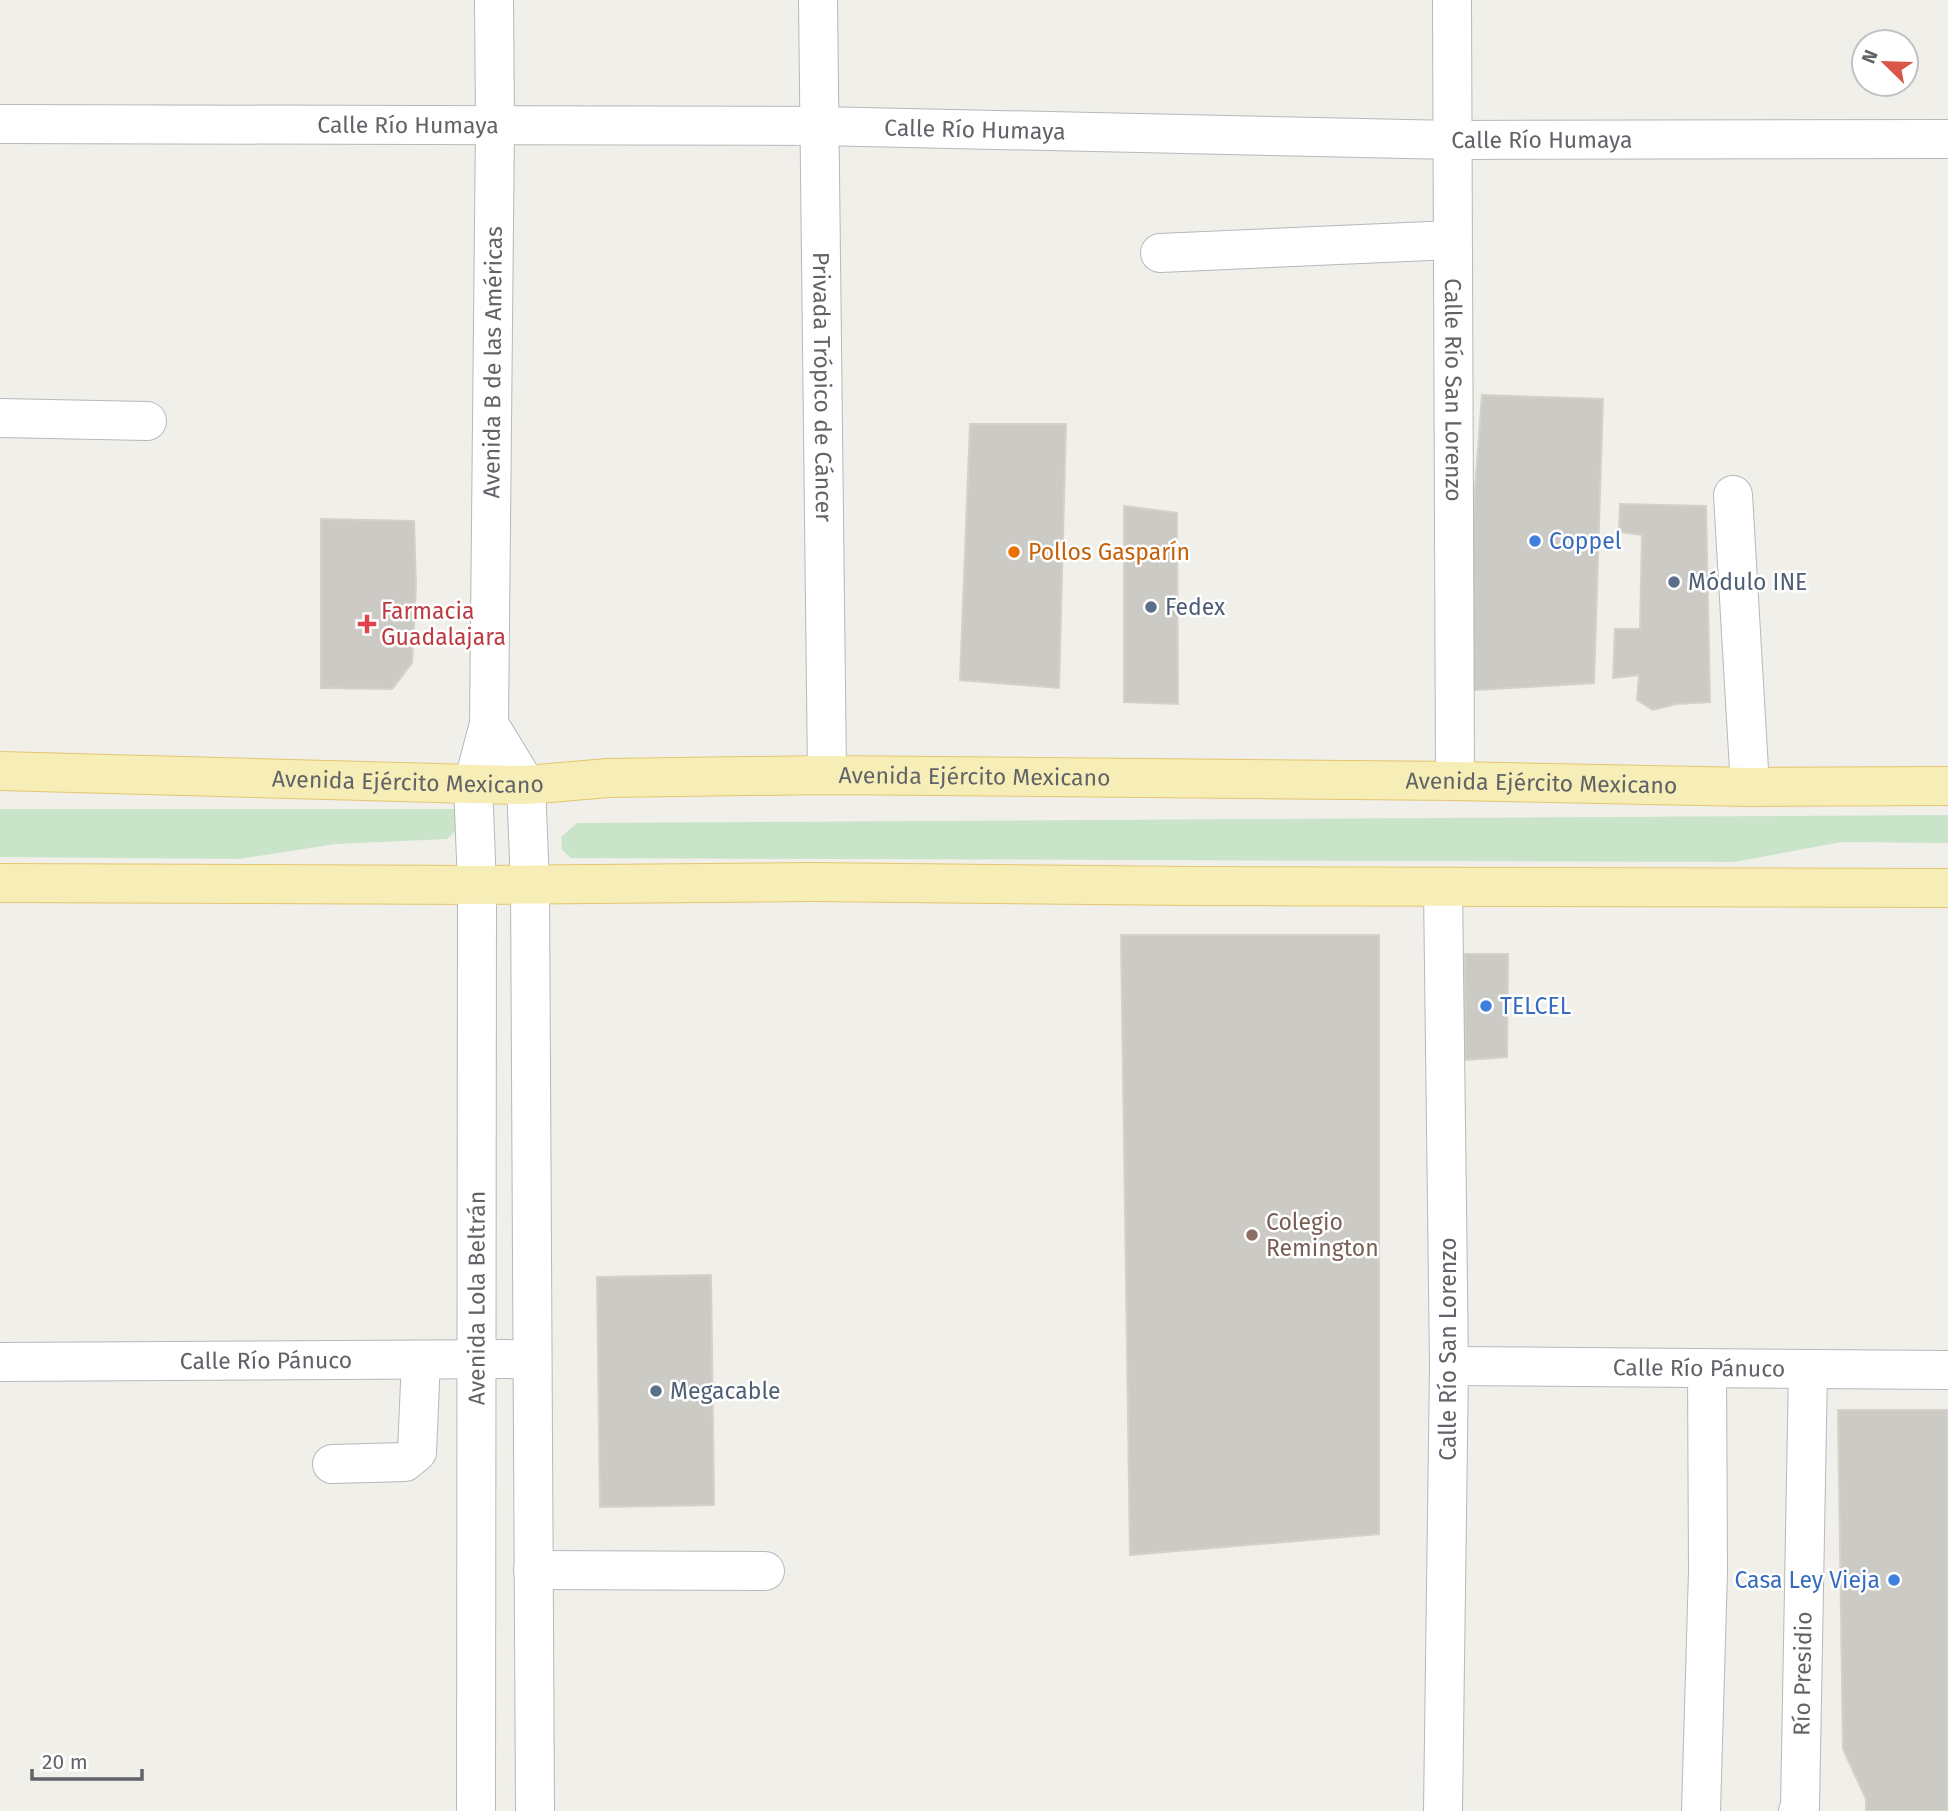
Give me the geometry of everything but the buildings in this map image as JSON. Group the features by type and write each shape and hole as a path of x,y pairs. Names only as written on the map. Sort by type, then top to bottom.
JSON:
{"main road":[{"name":"Avenida Ejército Mexicano","path":"0,771 473,785 526,785 608,778 827,775 1455,781 1750,787 1948,786"},
{"path":"0,883 944,883 1193,887 1948,888"}],"street":[{"name":"Avenida B de las Américas","path":"473,785 489,724 494,0"},
{"name":"Privada Trópico de Cáncer","path":"818,0 827,775"},
{"name":"Calle Río San Lorenzo","path":"1452,0 1455,781"},
{"name":"Calle Río Humaya","path":"0,124 818,126 1452,140 1948,139"},
{"path":"1160,253 1452,240"},
{"path":"0,418 147,421"},
{"path":"1733,495 1750,787"},
{"path":"489,724 526,785 530,884 534,1811"},
{"name":"Avenida Lola Beltrán","path":"473,785 477,885 476,1811"},
{"name":"Calle Río San Lorenzo","path":"1443,887 1449,1366 1443,1811"},
{"name":"Calle Río Pánuco","path":"0,1362 532,1359"},
{"path":"332,1464 404,1462 417,1452 421,1360"},
{"name":"Calle Río Pánuco","path":"1449,1366 1948,1370"},
{"path":"1701,1811 1708,1571 1707,1369"},
{"name":"Río Presidio","path":"1798,1811 1808,1369"},
{"path":"533,1570 765,1571"}],"green space":[{"path":"0,809 456,809 460,823 447,839 335,844 239,859 0,857"},
{"path":"1948,815 1948,843 1841,842 1734,862 571,858 562,850 561,837 577,823"}],"place":[{"name":"Coppel","path":"1535,541"},
{"name":"Pollos Gasparín","path":"1014,552"},
{"name":"Módulo INE","path":"1674,582"},
{"name":"Fedex","path":"1151,607"},
{"name":"Farmacia Guadalajara","path":"367,624"},
{"name":"TELCEL","path":"1486,1006"},
{"name":"Colegio Remington","path":"1252,1235"},
{"name":"Megacable","path":"656,1391"},
{"name":"Casa Ley Vieja","path":"1894,1580"}]}
